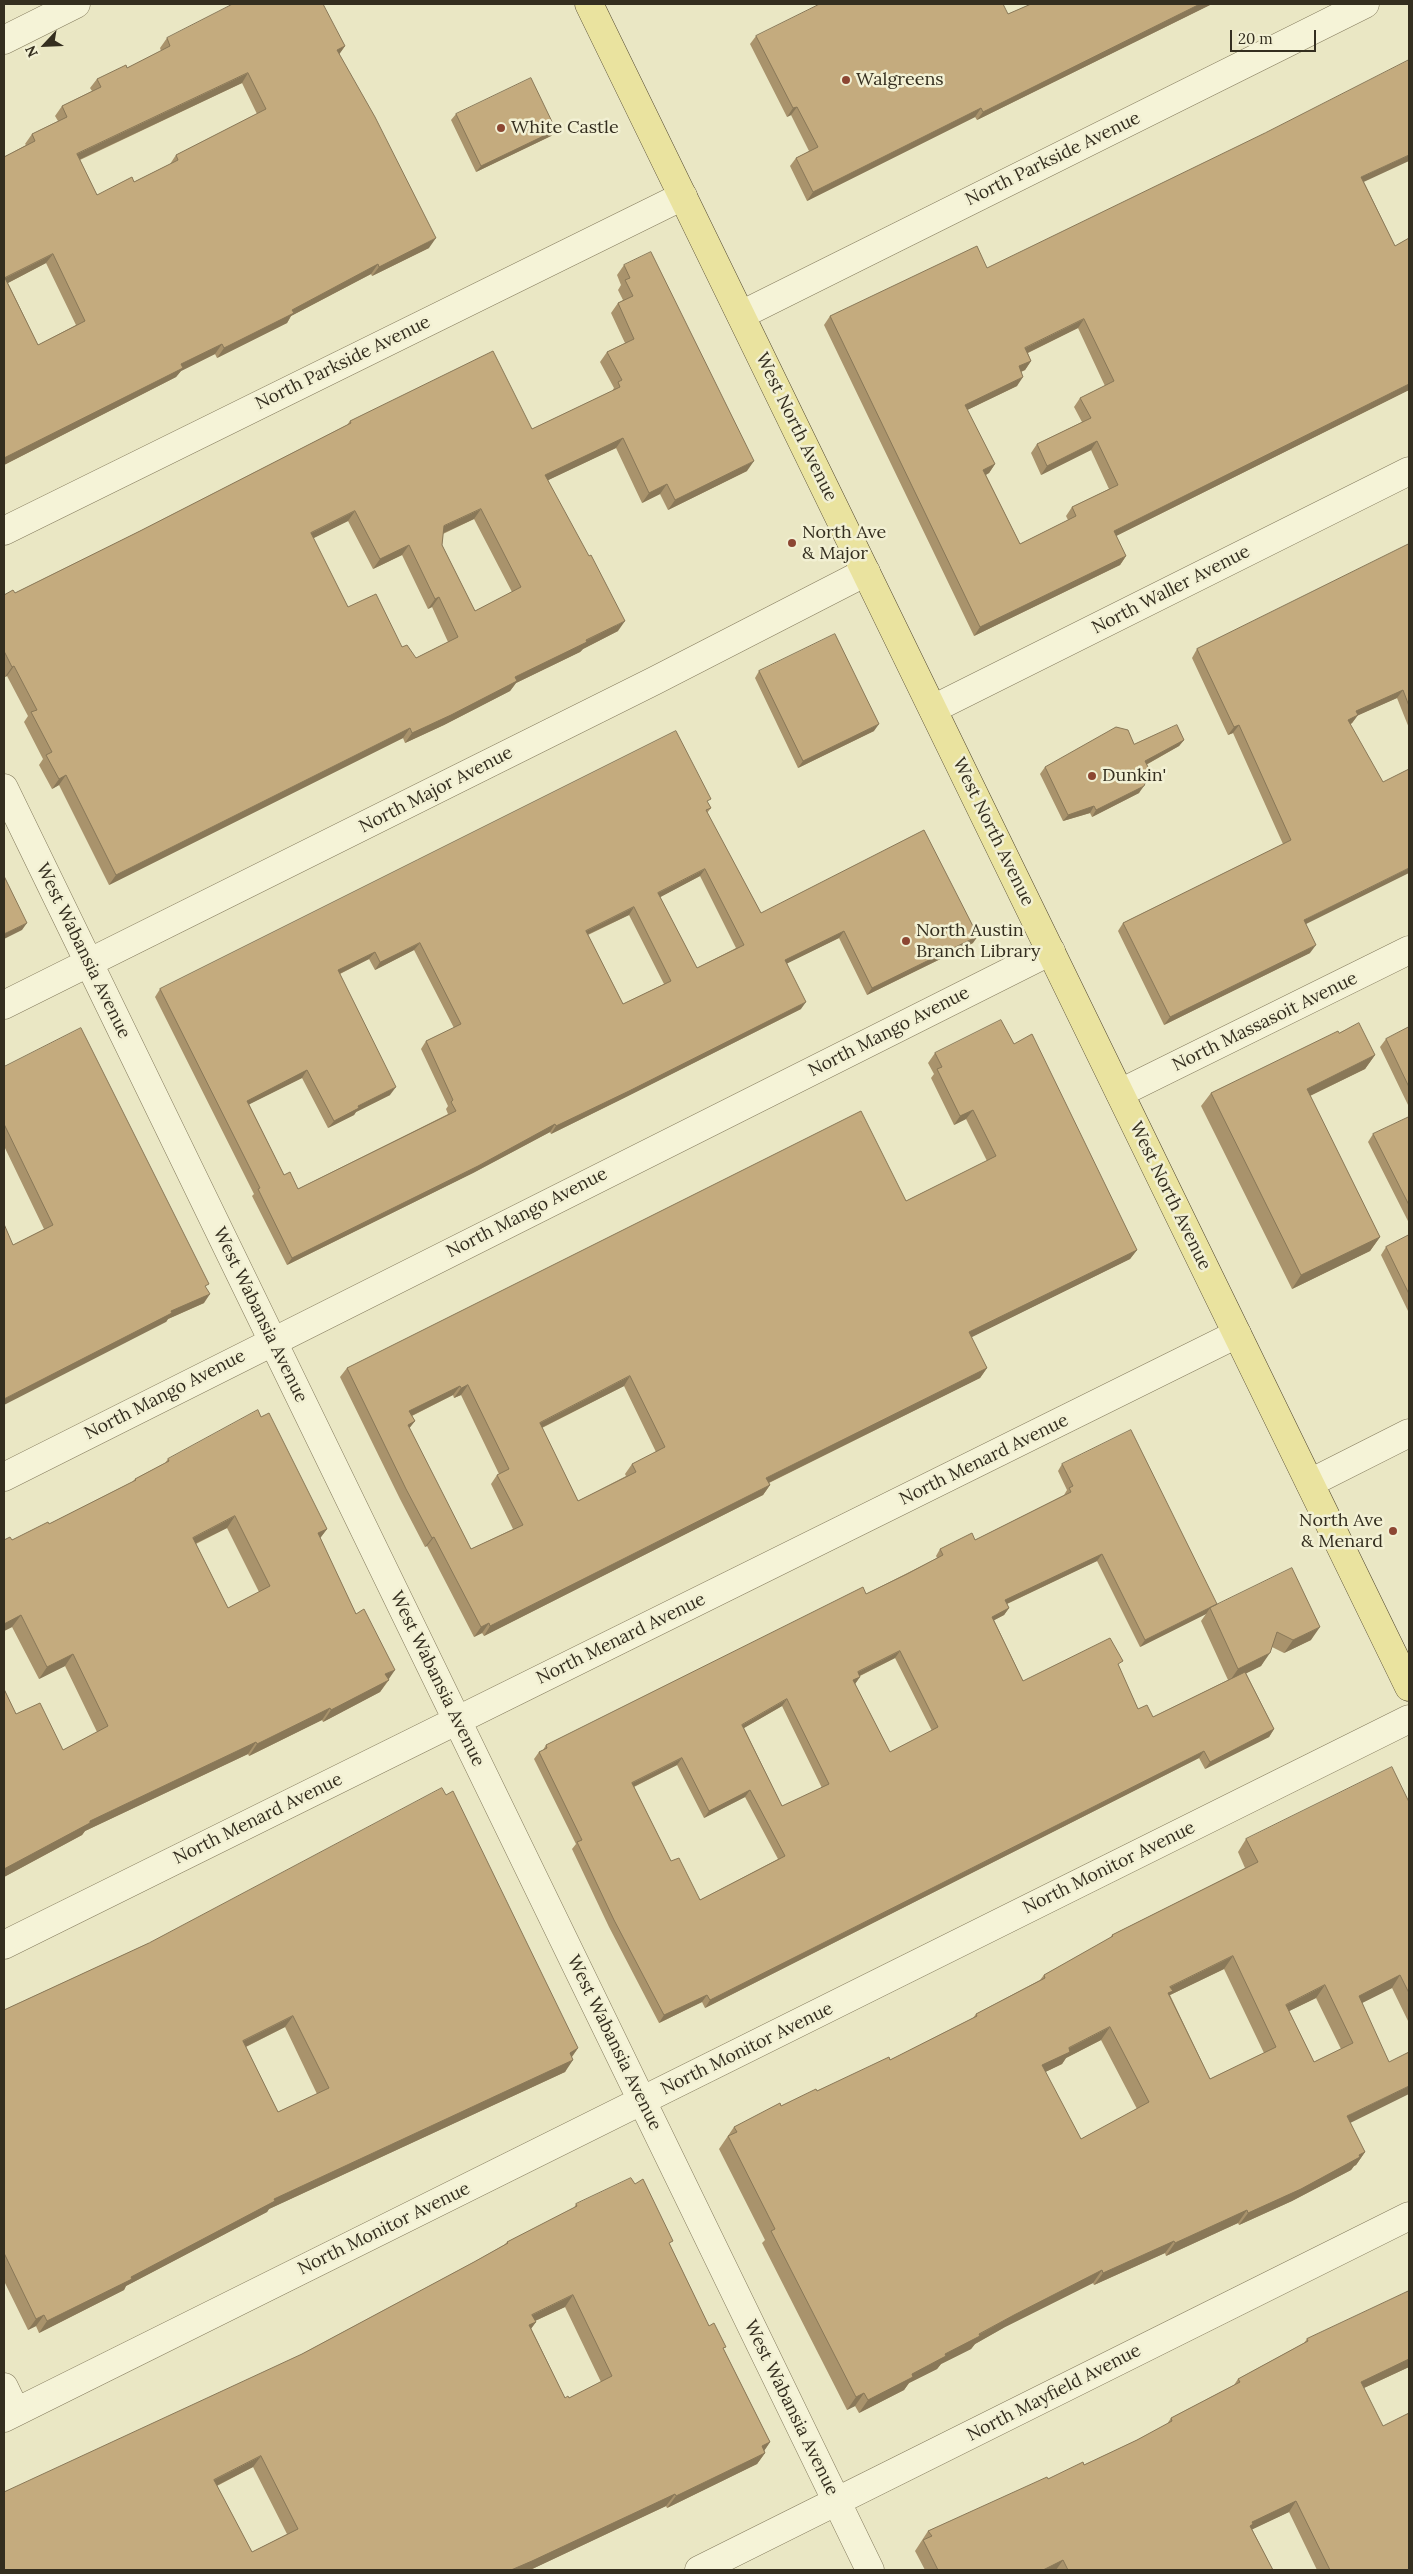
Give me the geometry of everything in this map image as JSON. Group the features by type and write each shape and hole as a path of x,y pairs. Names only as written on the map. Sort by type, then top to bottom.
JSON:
{"main road":[{"name":"West North Avenue","path":"589,4 1409,1687"}],"street":[{"path":"4,40 76,4"},
{"name":"North Parkside Avenue","path":"741,315 1365,4"},
{"name":"North Parkside Avenue","path":"4,530 683,196"},
{"name":"North Waller Avenue","path":"932,709 1409,471"},
{"name":"North Major Avenue","path":"4,1005 866,572"},
{"name":"West Wabansia Avenue","path":"4,788 870,2570"},
{"name":"North Massasoit Avenue","path":"1120,1093 1409,950"},
{"name":"North Mango Avenue","path":"4,1477 1051,951"},
{"name":"North Menard Avenue","path":"4,1945 1237,1334"},
{"path":"1310,1483 1409,1433"},
{"name":"North Monitor Avenue","path":"10,2415 1409,1719"},
{"name":"North Mayfield Avenue","path":"699,2570 1409,2216"},
{"path":"4,2387 10,2415"}],"building":[{"path":"233,4 323,4 345,46 337,50 375,117 436,238 379,267 378,264 292,310 294,313 224,348 222,344 181,364 183,368 4,458 4,157 35,141 32,134 67,117 62,106 101,87 97,79 126,65 127,68 170,46 167,38","holes":["248,73 266,109 176,155 178,160 134,182 132,177 97,195 77,154","53,254 85,321 38,345 5,278"]},
{"path":"820,4 1003,4 1008,14 1031,4 1200,4 983,112 981,108 813,192 796,158 818,147 797,107 793,108 756,36"},
{"path":"1409,60 1409,155 1361,177 1395,246 1409,238 1409,384 1114,531 1126,556 980,627 830,316 977,246 987,268 1265,133","holes":["1084,319 1114,381 1080,398 1091,418 1037,444 1047,466 1097,441 1118,485 1072,507 1076,516 1020,544 983,470 995,464 965,405 1023,377 1019,366 1031,361 1025,348"]},
{"name":"White Castle","path":"531,78 556,130 481,166 456,114"},
{"path":"651,252 754,461 675,500 667,484 649,493 623,438 545,475 589,556 591,555 625,621 515,677 517,681 451,715 412,733 410,728 116,875 66,775 59,779 46,755 52,752 31,712 37,710 4,651 4,595 13,590 15,593 140,531 351,423 350,421 493,351 532,429 620,387 618,382 622,380 607,352 634,339 618,303 633,296 625,280 630,278 624,265","holes":["481,509 521,587 475,611 442,545 444,526","355,511 380,559 409,545 435,599 439,597 458,637 416,658 407,645 402,647 376,594 348,607 311,533"]},
{"path":"1409,544 1409,706 1403,690 1356,711 1358,715 1348,720 1383,782 1409,769 1409,868 1304,920 1316,945 1170,1017 1123,923 1291,840 1239,725 1234,727 1197,649"},
{"path":"835,634 879,724 803,761 759,671"},
{"name":"Dunkin'","path":"1177,725 1184,740 1145,761 1150,771 1144,786 1096,810 1094,806 1068,815 1045,767 1116,727 1128,730 1134,744"},
{"path":"676,731 711,799 707,801 711,808 706,810 761,913 924,830 978,936 872,988 844,931 785,960 806,1002 629,1091 556,1126 555,1124 478,1166 292,1258 258,1189 260,1188 160,989","holes":["705,869 744,945 697,968 658,893","634,907 671,981 623,1004 586,931","420,943 461,1024 426,1041 453,1100 451,1102 456,1111 298,1189 290,1172 284,1175 247,1101 307,1070 334,1121 359,1108 358,1106 396,1087 338,970 375,952 380,962"]},
{"path":"4,876 27,923 4,934"},
{"path":"1001,1020 1014,1044 1032,1034 1137,1250 969,1332 987,1368 766,1478 770,1485 490,1626 489,1623 481,1627 434,1537 432,1538 406,1489 347,1368 861,1111 906,1201 996,1156 973,1110 960,1116 937,1069 942,1067 935,1053","holes":["630,1376 665,1447 632,1464 636,1472 578,1501 540,1423","468,1385 509,1469 497,1475 523,1525 471,1549 408,1425 415,1421 409,1411 460,1386 461,1388"]},
{"path":"1359,1023 1375,1055 1307,1089 1380,1237 1301,1275 1211,1093 1338,1031 1339,1033"},
{"path":"1409,1027 1409,1087 1386,1039"},
{"path":"81,1028 209,1284 205,1286 210,1294 171,1311 172,1313 4,1399 4,1224 13,1245 53,1225 4,1124 4,1067"},
{"path":"1409,1117 1409,1205 1373,1134"},
{"path":"1409,1235 1409,1294 1386,1247"},
{"path":"258,1410 261,1417 269,1413 327,1529 318,1533 356,1614 364,1609 395,1670 385,1674 389,1680 331,1710 330,1708 257,1744 256,1742 90,1821 90,1823 4,1869 4,1689 16,1714 40,1703 63,1750 108,1726 73,1654 47,1667 21,1615 4,1624 4,1540 10,1537 12,1540 48,1522 49,1524 136,1480 169,1461 168,1459","holes":["235,1516 270,1586 228,1608 193,1538"]},
{"path":"1131,1430 1217,1604 1145,1640 1102,1554 1005,1600 1009,1608 992,1617 1023,1681 1110,1638 1123,1661 1118,1664 1138,1709 1147,1705 1153,1717 1245,1672 1274,1729 1210,1762 1204,1751 710,2000 707,1995 664,2015 614,1920 577,1842 582,1840 539,1752 547,1748 546,1745 863,1587 866,1594 907,1574 943,1555 940,1549 972,1533 975,1540 1071,1492 1069,1488 1073,1486 1062,1464","holes":["900,1651 938,1727 890,1752 853,1680 860,1677 858,1672","787,1699 829,1784 782,1806 742,1725","682,1758 709,1811 750,1790 785,1856 700,1900 679,1858 671,1861 632,1783"]},
{"path":"1292,1568 1320,1627 1293,1640 1277,1632 1270,1653 1238,1669 1210,1608"},
{"path":"1392,1767 1409,1802 1409,1993 1400,1975 1359,1996 1389,2062 1409,2052 1409,2086 1347,2116 1365,2152 1359,2155 1360,2157 1301,2189 1248,2213 1247,2210 1103,2273 1102,2270 979,2334 980,2336 912,2374 913,2377 868,2400 864,2393 856,2397 771,2231 775,2229 728,2136 737,2132 734,2127 780,2103 781,2106 816,2089 817,2091 889,2057 890,2060 977,2016 976,2014 1045,1978 1044,1975 1112,1935 1258,1862 1246,1839","holes":["1233,1956 1276,2047 1210,2079 1168,1993 1173,1991 1170,1987","1325,1985 1353,2043 1314,2062 1286,2005","1110,2027 1149,2102 1081,2139 1042,2065 1070,2052 1069,2048"]},
{"path":"442,1788 446,1795 453,1791 578,2048 570,2053 573,2060 274,2199 275,2201 131,2277 132,2279 47,2321 44,2315 36,2319 4,2253 4,2010 149,1943","holes":["293,2016 329,2088 278,2112 243,2041"]},
{"path":"631,2178 635,2184 643,2179 673,2241 669,2243 709,2326 714,2323 726,2347 723,2348 770,2442 762,2446 765,2453 676,2496 675,2494 511,2570 4,2570 4,2492 302,2354 577,2206 576,2204","holes":["573,2295 612,2376 569,2398 568,2396 565,2398 529,2325 536,2322 532,2315","261,2456 298,2529 252,2552 214,2480"]},
{"path":"1409,2291 1409,2359 1361,2382 1383,2426 1409,2413 1409,2570 1330,2570 1296,2501 1252,2522 1253,2524 1250,2526 1273,2570 1068,2570 1063,2560 1043,2570 938,2570 923,2540 932,2536 928,2531 1047,2477 1048,2479 1083,2462 1084,2465 1137,2440 1172,2421 1171,2418 1240,2382 1238,2379 1308,2341 1307,2339"}],"place":[{"name":"Walgreens","path":"846,80"},
{"name":"White Castle","path":"501,128"},
{"name":"North Ave & Major","path":"792,543"},
{"name":"Dunkin'","path":"1092,776"},
{"name":"North Austin Branch Library","path":"906,941"},
{"name":"North Ave & Menard","path":"1393,1531"}]}
